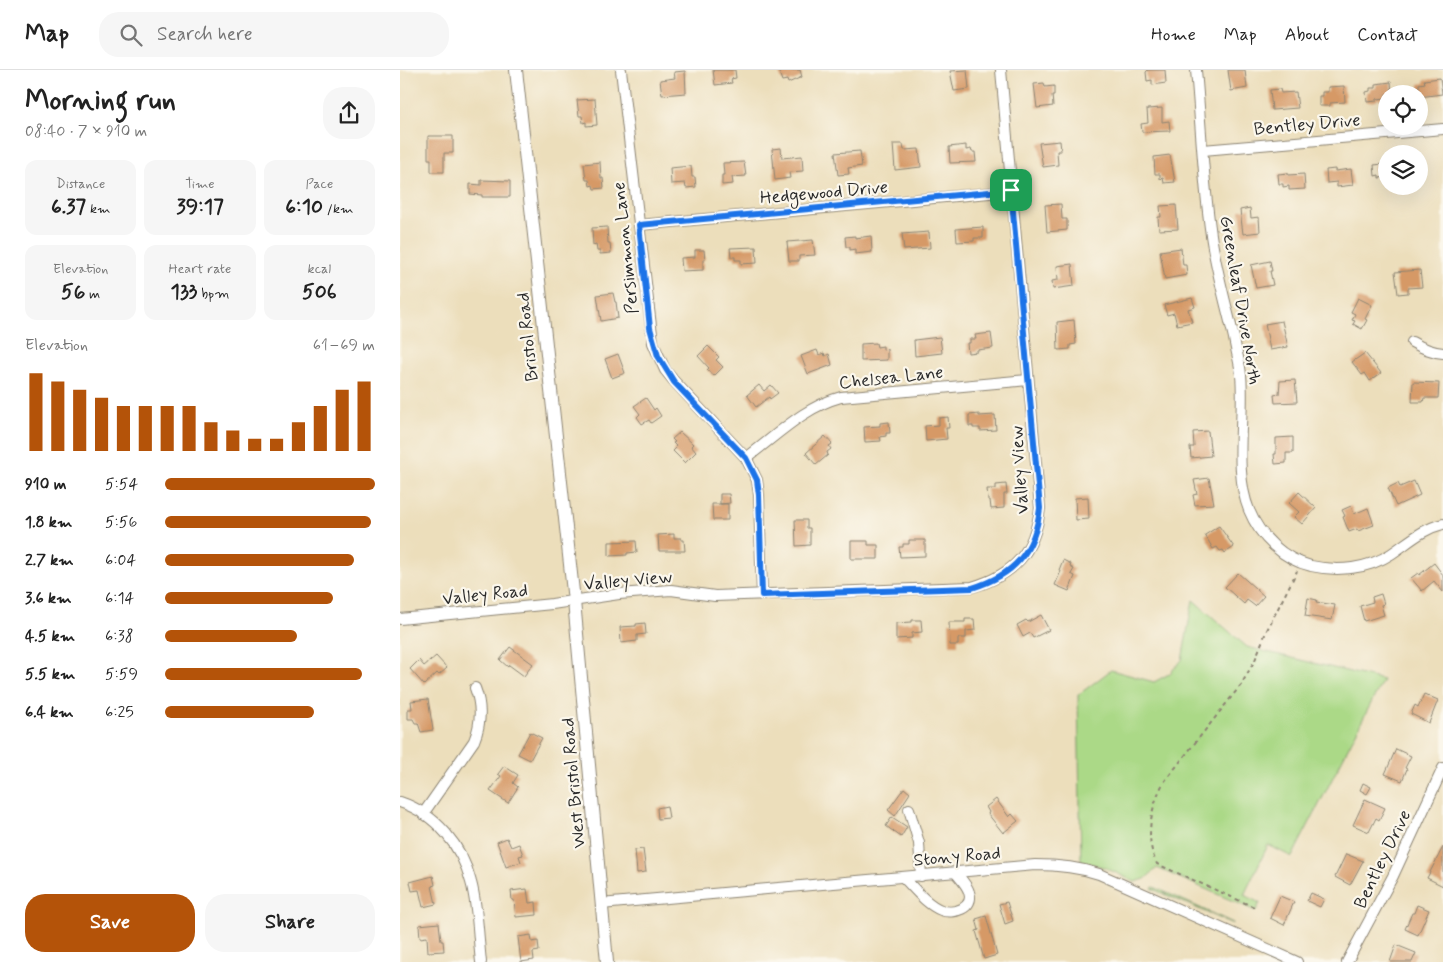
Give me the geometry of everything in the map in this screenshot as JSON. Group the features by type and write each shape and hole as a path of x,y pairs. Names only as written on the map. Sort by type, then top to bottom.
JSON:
{"main road":[{"name":"Bristol Road","path":"516,70 574,601"},
{"name":"West Bristol Road","path":"574,601 607,962"}],"street":[{"name":"Persimmon Lane","path":"621,70 650,328 658,356 674,382 746,458 757,480 762,595"},
{"name":"Valley View","path":"574,601 619,594 671,590 715,596 972,588 988,583 1008,572 1027,551 1034,536 1040,508 1001,70"},
{"name":"Greenleaf Drive North","path":"1196,73 1211,236 1241,376 1242,481 1245,498 1254,522 1280,551 1302,562 1322,568 1337,569 1365,566 1390,554 1423,532 1443,524"},
{"name":"Bentley Drive","path":"1203,150 1443,130"},
{"name":"Hedgewood Drive","path":"639,225 1011,190"},
{"path":"1412,342 1428,350 1443,353"},
{"name":"Chelsea Lane","path":"746,458 810,410 826,401 841,397 1028,380"},
{"name":"Valley Road","path":"400,619 574,601"},
{"path":"424,814 474,741 480,719 480,705 475,688"},
{"name":"Bentley Drive","path":"1347,962 1393,876 1443,768"},
{"path":"400,802 424,814 444,831 454,843 467,869 474,897 480,962"},
{"path":"909,809 919,843 921,876"},
{"name":"Stony Road","path":"601,904 1035,865 1064,866 1088,871 1142,892 1297,962"},
{"path":"903,877 932,905 950,913 964,908 970,897 970,892 956,872"}],"path":[{"path":"1254,907 1157,864 1153,855 1151,838 1153,815 1156,799 1164,782 1241,685 1302,562"}],"green space":[{"path":"1193,600 1247,647 1383,680 1292,857 1268,845 1244,895 1260,903 1256,911 1157,868 1145,879 1135,882 1106,868 1081,861 1078,695 1111,670 1154,682 1169,674 1182,660"},
{"path":"1154,887 1233,923 1233,924 1152,888"}],"building":[{"path":"713,70 735,70 736,78 731,79 732,83 715,85"},
{"path":"778,70 800,70 802,77 788,83 787,80 782,81"},
{"path":"967,70 969,89 954,91 950,71"},
{"path":"1148,70 1165,70 1166,83 1152,85 1152,80 1147,81 1146,72"},
{"path":"1228,70 1245,70 1247,88 1231,91"},
{"path":"685,71 686,93 662,95 660,80 675,78 674,72"},
{"path":"1440,78 1442,94 1428,96 1428,85 1419,85 1425,83 1424,80"},
{"path":"1391,82 1391,85 1378,85 1377,101 1367,102 1366,92 1370,91 1370,88 1376,88 1376,84"},
{"path":"1044,83 1045,87 1054,86 1054,95 1052,95 1053,106 1037,108 1034,84"},
{"path":"1344,86 1345,102 1330,103 1330,106 1319,106 1319,96 1322,96 1322,92 1328,92 1328,87"},
{"path":"1280,89 1281,93 1296,92 1298,108 1272,110 1270,90"},
{"path":"595,99 597,125 586,126 586,122 583,123 582,116 579,116 577,100"},
{"path":"1162,108 1162,122 1169,121 1170,131 1142,132 1141,124 1148,123 1147,109"},
{"path":"428,136 453,136 453,153 444,153 444,172 431,172 431,159 428,159"},
{"path":"1060,141 1061,151 1057,151 1058,165 1043,167 1039,143"},
{"path":"893,144 903,144 904,150 919,149 921,167 895,170"},
{"path":"966,145 966,150 971,149 972,152 975,152 976,162 950,163 949,147"},
{"path":"781,148 782,158 802,156 803,171 789,172 790,178 775,180 772,149"},
{"path":"860,151 862,166 848,168 849,174 838,175 835,153"},
{"path":"1170,155 1175,182 1164,183 1163,178 1160,179 1160,174 1155,174 1154,157"},
{"path":"600,162 604,188 594,189 593,185 590,186 589,180 586,180 584,164"},
{"path":"744,162 746,176 732,177 733,184 722,185 722,175 724,175 723,163"},
{"path":"1374,165 1378,165 1378,175 1375,176"},
{"path":"691,166 692,177 695,177 696,187 686,188 685,183 671,184 670,168"},
{"path":"1335,169 1335,171 1351,169 1353,185 1337,187 1337,182 1327,183 1326,170"},
{"path":"1288,173 1288,175 1304,174 1305,189 1289,190 1289,186 1283,187 1283,184 1279,184 1278,174"},
{"path":"481,180 510,181 510,197 482,197 482,195 470,194 470,184 481,185"},
{"path":"1061,204 1062,219 1067,219 1067,230 1047,232 1045,205"},
{"path":"1176,205 1178,229 1159,230 1158,217 1161,217 1160,206"},
{"path":"1250,208 1251,218 1259,217 1260,232 1243,234 1240,210"},
{"path":"607,227 611,253 600,254 600,251 597,251 596,244 593,245 592,228"},
{"path":"983,227 983,238 974,238 974,241 957,242 956,229"},
{"path":"929,232 930,248 904,250 902,234"},
{"path":"855,236 855,238 871,236 872,252 855,254 855,249 850,250 850,247 846,247 845,237"},
{"path":"813,240 815,255 799,256 799,261 789,261 787,242"},
{"path":"756,247 757,263 741,264 741,260 735,260 735,257 731,257 730,248"},
{"path":"1181,248 1183,265 1186,265 1187,275 1165,279 1160,251"},
{"path":"695,250 704,250 703,270 682,271 681,258 695,257"},
{"path":"1270,261 1273,285 1256,288 1251,265"},
{"path":"1072,264 1074,286 1053,289 1052,281 1058,280 1057,266"},
{"path":"1420,270 1422,287 1408,288 1408,293 1398,294 1395,272"},
{"path":"613,293 618,318 601,321 597,295"},
{"path":"1192,298 1195,307 1188,309 1192,322 1177,325 1174,313 1167,315 1164,305"},
{"path":"1358,298 1372,305 1362,329 1353,324 1355,321 1352,320 1355,314 1351,312"},
{"path":"1074,320 1076,344 1070,345 1070,349 1058,350 1057,322"},
{"path":"1282,321 1288,347 1270,350 1265,324"},
{"path":"991,333 993,348 968,353 967,343 970,343 970,339 976,339 975,335"},
{"path":"940,337 942,353 915,356 914,340"},
{"path":"876,343 877,347 883,346 883,350 887,349 887,360 861,361 861,344"},
{"path":"708,346 719,357 716,360 723,367 714,376 707,370 709,368 698,356"},
{"path":"817,350 819,355 824,353 825,356 829,354 832,365 808,374 801,356"},
{"path":"1365,353 1381,373 1370,381 1365,373 1362,375 1352,362"},
{"path":"618,354 625,373 612,378 605,359"},
{"path":"1295,380 1297,402 1275,403 1274,395 1279,394 1280,381"},
{"path":"1413,382 1439,383 1438,398 1424,398 1423,402 1412,402"},
{"path":"759,385 764,391 771,385 778,393 756,407 747,395"},
{"path":"646,398 654,410 656,408 661,416 651,423 649,420 642,424 637,417 640,414 634,406"},
{"path":"979,414 979,416 995,415 996,430 980,431 980,428 969,426 969,415"},
{"path":"948,417 947,439 926,441 925,426 939,425 939,418"},
{"path":"889,422 890,433 880,437 881,441 865,442 864,427 880,426 880,423"},
{"path":"1208,431 1211,456 1191,458 1190,447 1194,447 1193,432"},
{"path":"680,432 693,444 691,446 696,452 685,463 673,451 677,447 672,439"},
{"path":"825,436 832,444 829,446 831,449 827,452 828,455 816,465 806,453"},
{"path":"1293,437 1293,453 1286,453 1286,463 1275,464 1276,438"},
{"path":"1209,478 1214,504 1195,505 1193,495 1197,494 1194,480"},
{"path":"1414,481 1420,495 1396,506 1388,488 1398,483 1400,487"},
{"path":"1006,484 1007,494 1004,494 1004,508 991,509 987,489 996,489 996,485"},
{"path":"1299,492 1316,508 1302,524 1294,517 1299,512 1289,503"},
{"path":"720,494 729,494 730,503 720,504"},
{"path":"1088,497 1089,519 1076,520 1075,498"},
{"path":"712,504 728,504 728,520 713,520"},
{"path":"1351,506 1354,514 1368,508 1374,525 1349,532 1342,510"},
{"path":"795,520 807,520 807,528 810,528 810,545 796,546"},
{"path":"1219,526 1234,547 1225,553 1217,547 1213,549 1205,535"},
{"path":"674,534 674,538 684,540 685,551 659,551 658,535"},
{"path":"909,540 925,540 925,556 900,557 899,547 903,547 903,544 909,544"},
{"path":"636,541 637,552 627,553 627,555 609,556 609,542"},
{"path":"851,541 868,541 868,545 878,545 878,559 851,559"},
{"path":"1063,560 1071,564 1070,567 1074,569 1071,574 1075,576 1069,591 1055,585"},
{"path":"1434,563 1443,575 1443,592 1434,581 1422,591 1411,578 1418,573 1419,575"},
{"path":"1238,573 1264,596 1255,606 1247,600 1244,604 1225,587"},
{"path":"1381,594 1384,604 1381,605 1384,615 1364,621 1360,606 1373,602 1372,597"},
{"path":"1308,598 1317,600 1316,602 1335,605 1332,620 1305,616"},
{"path":"1041,615 1049,630 1033,638 1030,633 1023,637 1017,625"},
{"path":"965,619 974,619 975,630 966,631 966,638 958,638 958,645 950,645 949,622 965,622"},
{"path":"912,620 921,620 922,632 912,633 912,638 896,639 896,623 912,622"},
{"path":"645,623 646,634 637,635 637,641 621,643 620,627 636,626 636,624"},
{"path":"510,647 533,664 524,676 500,660"},
{"path":"436,656 447,668 439,675 437,673 424,685 410,669 419,660 424,666"},
{"path":"1424,694 1438,700 1429,723 1411,714 1415,705 1418,707"},
{"path":"428,699 433,730 421,732 418,723 415,723 413,719 408,719 408,709 412,709 411,701"},
{"path":"530,732 542,738 530,760 518,754"},
{"path":"1396,749 1411,756 1405,768 1407,769 1402,781 1385,774"},
{"path":"504,766 518,775 513,783 518,787 508,803 490,791 501,776 498,774"},
{"path":"1363,783 1371,787 1367,794 1360,790"},
{"path":"904,788 910,793 895,816 888,810"},
{"path":"996,799 1009,817 1012,814 1018,821 1003,833 988,814 989,812 986,807"},
{"path":"1365,799 1385,808 1379,820 1376,818 1369,832 1353,825"},
{"path":"667,806 669,818 658,819 657,808"},
{"path":"892,817 907,827 901,837 886,826"},
{"path":"507,838 511,847 519,844 523,855 519,856 521,862 506,867 497,842"},
{"path":"1443,847 1443,886 1427,878"},
{"path":"643,849 646,872 637,873 635,850"},
{"path":"1346,854 1363,861 1350,885 1335,877"},
{"path":"433,876 435,885 432,886 436,904 423,907 419,890 412,891 410,882"},
{"path":"527,889 529,903 536,902 537,915 516,917 511,891"},
{"path":"1311,893 1324,899 1320,907 1307,901"},
{"path":"1280,896 1294,902 1284,925 1270,918"},
{"path":"1007,902 1013,921 1005,924 999,904"},
{"path":"1417,905 1429,910 1418,935 1405,929"},
{"path":"986,916 997,955 984,959 976,931 979,930 976,919"},
{"path":"439,923 444,951 428,952 427,937 420,938 419,925"},
{"path":"531,935 532,942 538,941 539,951 533,952 534,960 521,962 518,937"},
{"path":"1396,945 1416,953 1412,962 1390,962"}],"route":[{"path":"1011,190 1040,508 1038,525 1027,551 1008,572 988,583 972,588 762,595 757,480 746,458 674,382 658,356 650,328 639,225 987,194 1011,190"}]}
